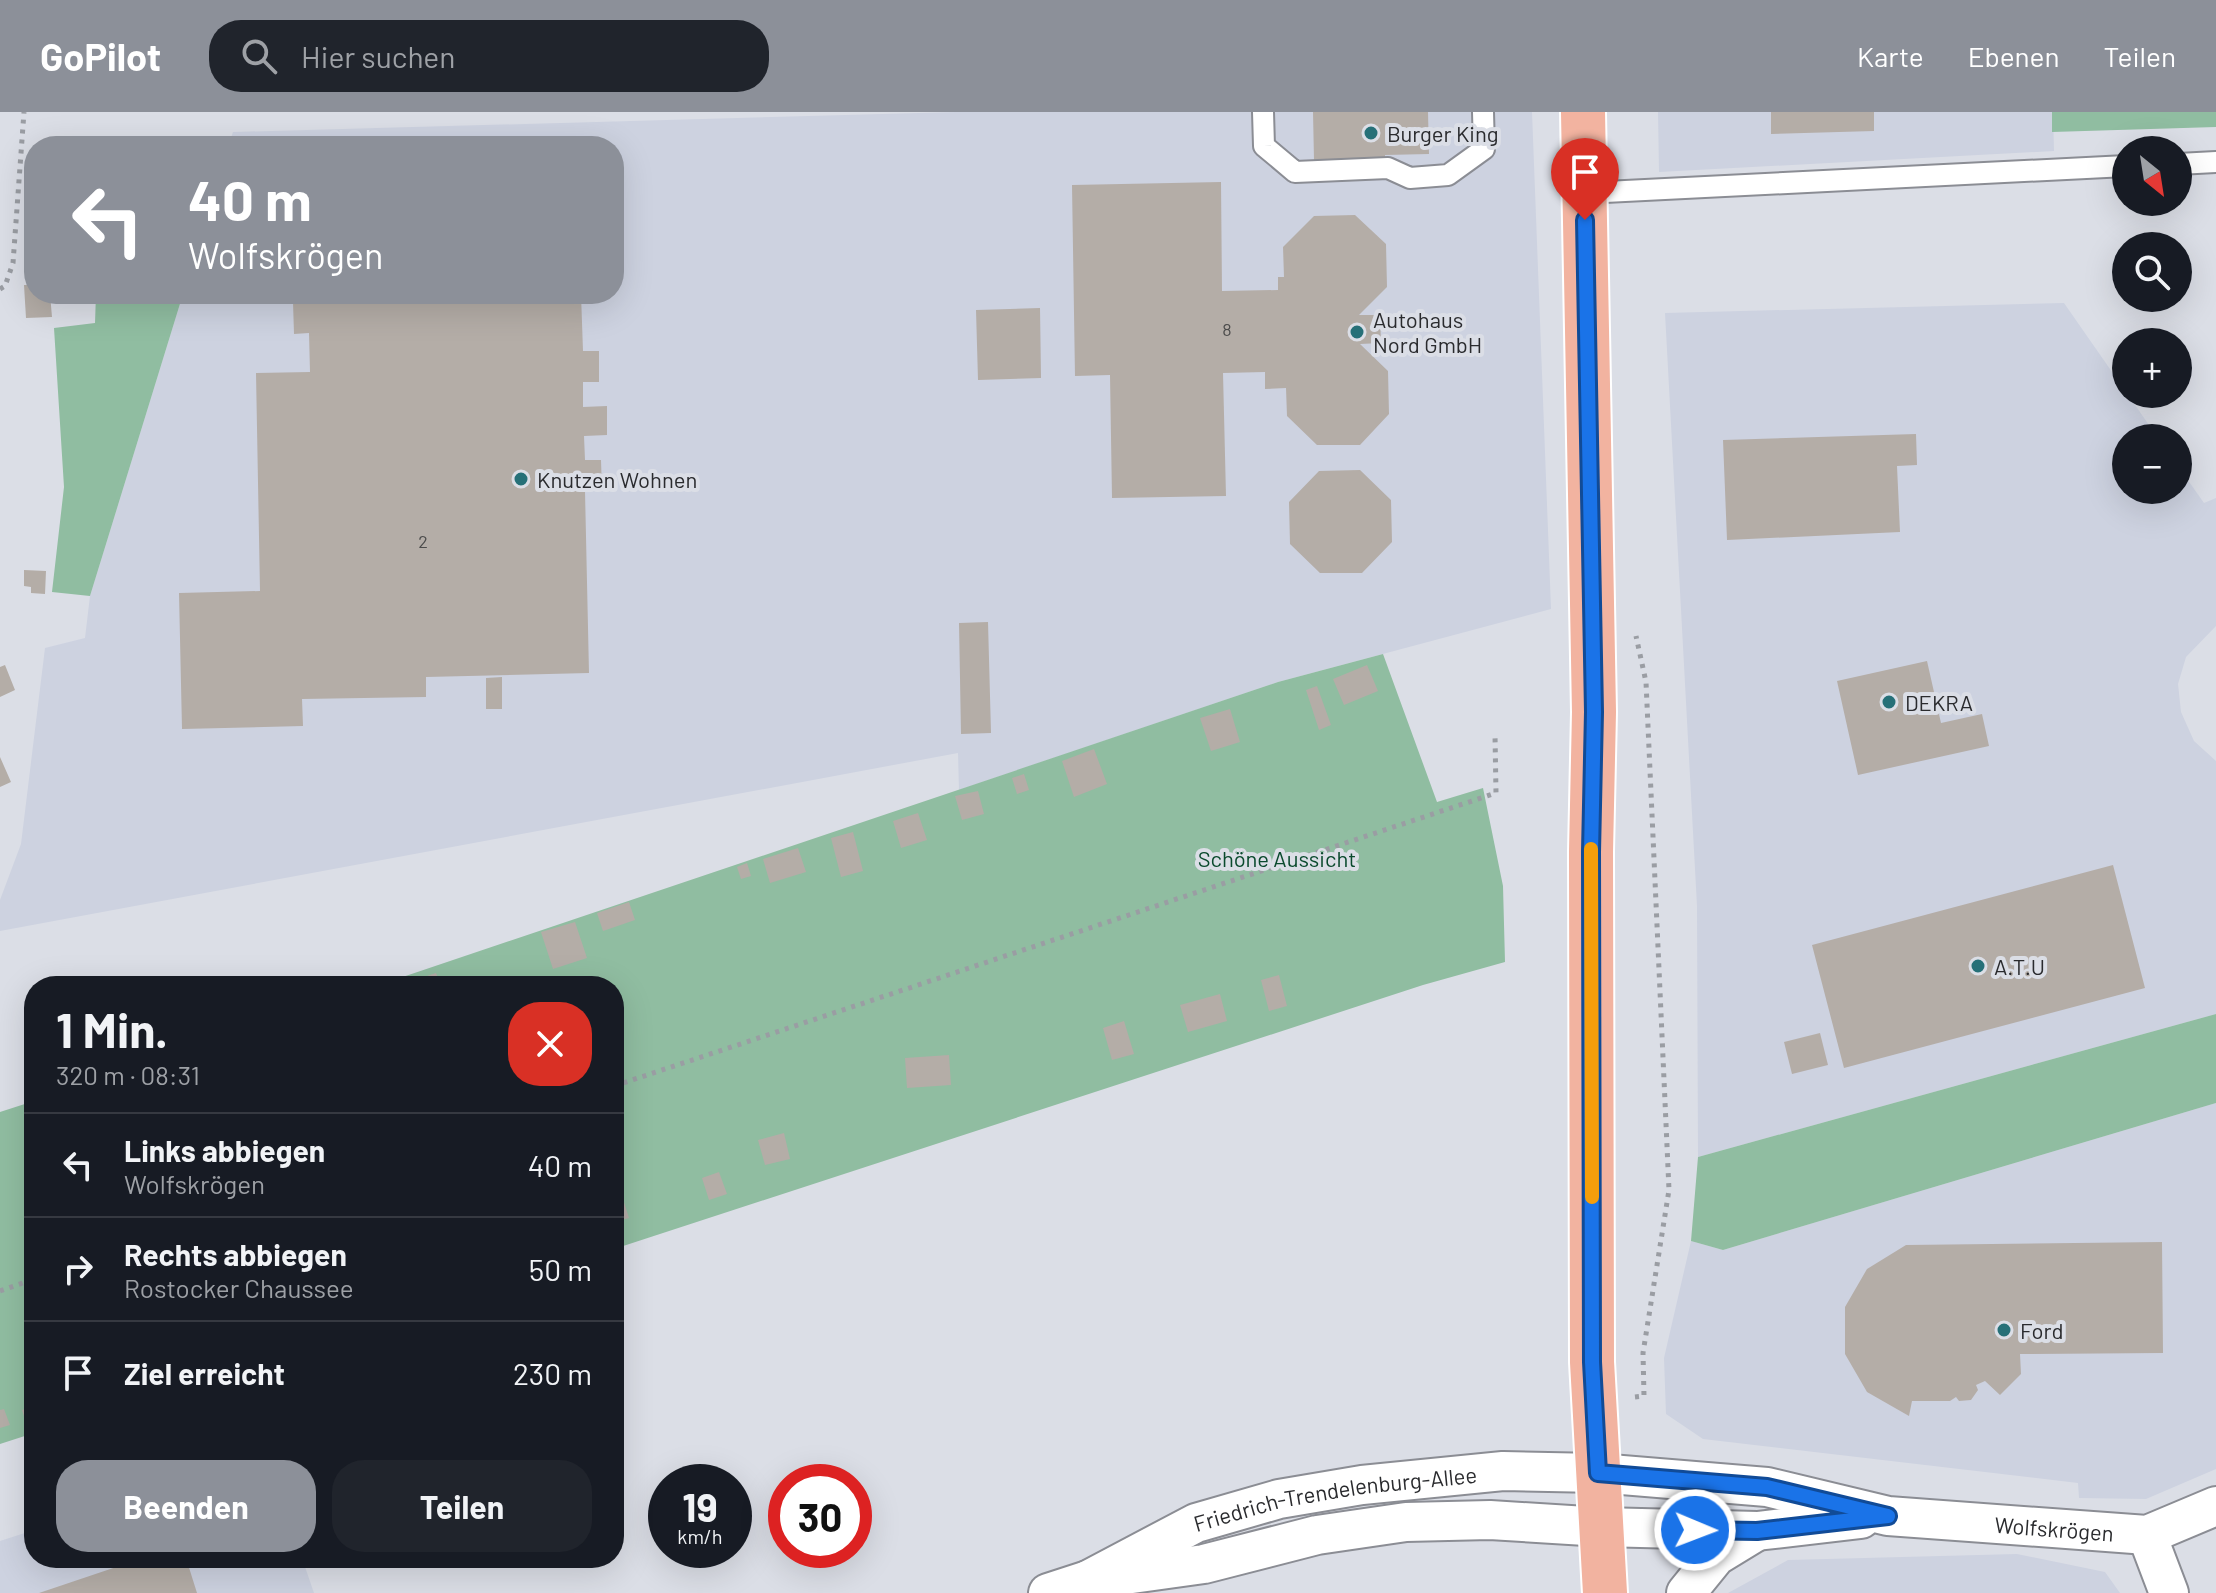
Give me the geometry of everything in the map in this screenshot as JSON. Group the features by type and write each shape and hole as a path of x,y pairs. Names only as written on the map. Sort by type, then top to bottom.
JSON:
{"main road":[{"path":"1583,112 1594,712 1591,852 1592,1362 1605,1593"}],"street":[{"name":"Friedrich-Trendelenburg-Allee","path":"1048,1593 1088,1580 1196,1523 1279,1499 1362,1485 1503,1471 1598,1473"},
{"name":"Wolfskrögen","path":"1598,1473 1767,1487 1888,1516 2147,1535 2216,1506"},
{"name":"Wolfskrögen","path":"1602,1527 1757,1531 1888,1516"},
{"name":"Friedrich-Trendelenburg-Allee","path":"1088,1580 1204,1564 1317,1535 1406,1522 1490,1520 1602,1527"},
{"name":"Wolfskrögen","path":"1686,1593 1716,1556 1757,1531"},
{"path":"2147,1535 2169,1593"}],"lane":[{"path":"1263,112 1264,146 1295,172 1388,168 1410,178 1448,175 1484,149 1483,112"},
{"path":"2192,163 2216,162"},
{"path":"1585,193 2112,167"}],"path":[{"path":"0,289 5,286 13,263 24,112"},
{"path":"1633,624 1646,682 1669,1190 1643,1353 1644,1396"},
{"path":"624,1083 1496,793 1495,735"},
{"path":"0,1291 24,1283"}],"shaded area":[{"path":"956,112 1532,112 1551,609 1278,682 959,790 958,753 0,931 0,900 21,844 45,648 85,638 90,596 180,304 624,304 624,136 232,136 233,132"},
{"path":"1658,112 2053,112 2054,151 1659,172"},
{"path":"2064,303 2112,372 2112,408 2137,408 2148,424 2112,424 2112,504 2192,504 2192,486 2204,503 2216,498 2216,626 2186,657 2178,684 2181,712 2194,741 2216,761 2216,1014 1698,1157 1697,906 1665,313"},
{"path":"2216,1103 2216,1469 2146,1499 2079,1498 2078,1483 1703,1439 1666,1414 1664,1358 1691,1241 1723,1250"},
{"path":"24,1533 24,1568 305,1568 314,1593 0,1593 0,1541"},
{"path":"2017,1554 2105,1572 2120,1593 1728,1593 1788,1560"}],"green space":[{"path":"2052,112 2216,112 2216,127 2052,132"},
{"path":"96,304 180,304 90,596 52,592 64,487 54,328 95,323"},
{"name":"Schöne Aussicht","path":"1383,654 1437,802 1483,788 1503,886 1505,962 1423,985 624,1246 624,976 406,976 1278,682"},
{"path":"2216,1014 2216,1103 1723,1250 1691,1241 1698,1157"},
{"path":"24,1104 24,1436 0,1444 0,1112"}],"building":[{"name":"Burger King","path":"1313,112 1428,112 1429,154 1314,160"},
{"path":"1771,112 1874,112 1874,131 1771,134"},
{"path":"1221,182 1222,291 1278,290 1278,277 1284,277 1283,247 1314,216 1355,215 1386,244 1387,287 1359,315 1380,315 1381,343 1360,344 1388,371 1389,414 1360,445 1317,445 1287,416 1286,388 1265,389 1265,372 1223,373 1226,496 1112,498 1110,375 1075,376 1072,185"},
{"path":"25,304 51,304 52,317 26,318"},
{"path":"293,304 581,304 583,351 599,351 599,382 583,382 583,407 607,406 607,435 584,436 585,460 601,460 602,491 585,491 589,673 426,677 426,697 302,699 303,726 182,729 179,593 260,591 256,373 310,372 309,333 294,334"},
{"path":"1040,308 1041,378 978,380 976,310"},
{"path":"1916,434 1917,465 1897,466 1900,532 1727,540 1723,440"},
{"path":"1360,470 1391,500 1392,542 1362,573 1320,573 1290,544 1289,502 1319,471"},
{"path":"24,570 46,571 45,594 31,593 31,587 24,586"},
{"path":"988,622 991,733 961,734 959,623"},
{"path":"1927,661 1941,723 1982,714 1989,746 1858,775 1837,681"},
{"path":"5,665 15,690 0,697 0,667"},
{"path":"1367,665 1378,691 1344,705 1333,679"},
{"path":"502,677 502,709 486,709 486,678"},
{"path":"1317,686 1331,725 1319,730 1306,690"},
{"path":"1230,709 1240,742 1211,751 1200,718"},
{"path":"1094,749 1107,784 1074,797 1062,761"},
{"path":"0,757 11,782 0,787"},
{"path":"1024,774 1029,790 1017,794 1012,778"},
{"path":"978,791 984,814 962,820 955,796"},
{"path":"918,813 927,840 901,848 893,821"},
{"path":"853,832 863,871 841,877 831,838"},
{"path":"798,848 806,872 770,883 763,859"},
{"path":"747,863 751,876 741,879 737,867"},
{"name":"A.T.U","path":"2113,865 2145,988 1844,1068 1812,945"},
{"path":"629,902 635,920 603,931 597,913"},
{"path":"575,922 587,958 553,969 541,932"},
{"path":"1279,975 1287,1006 1269,1011 1261,980"},
{"path":"1220,994 1227,1021 1188,1032 1180,1005"},
{"path":"1124,1021 1134,1054 1112,1060 1103,1028"},
{"path":"1820,1033 1828,1065 1792,1074 1784,1042"},
{"path":"949,1055 951,1085 907,1088 905,1058"},
{"path":"784,1133 790,1159 765,1165 758,1140"},
{"path":"719,1172 727,1194 709,1200 702,1178"},
{"path":"624,1202 629,1218 624,1219"},
{"name":"Ford","path":"2162,1242 2163,1353 2020,1354 2021,1374 2000,1395 1985,1381 1976,1385 1978,1390 1971,1400 1959,1401 1956,1397 1950,1401 1912,1401 1909,1416 1867,1392 1845,1354 1845,1307 1867,1269 1906,1245"},
{"path":"4,1409 10,1425 0,1428 0,1410"},
{"path":"113,1568 189,1568 197,1593 39,1593"}],"slow traffic":[{"path":"1591,849 1592,1197"}],"place":[{"name":"Burger King","path":"1371,133"},
{"name":"Autohaus Nord GmbH","path":"1357,332"},
{"name":"Knutzen Wohnen","path":"521,479"},
{"name":"DEKRA","path":"1889,702"},
{"name":"A.T.U","path":"1978,966"},
{"name":"Ford","path":"2004,1330"}],"route":[{"path":"1585,220 1594,712 1591,852 1592,1362 1598,1473 1767,1487 1888,1516 1757,1531 1695,1530"}]}
